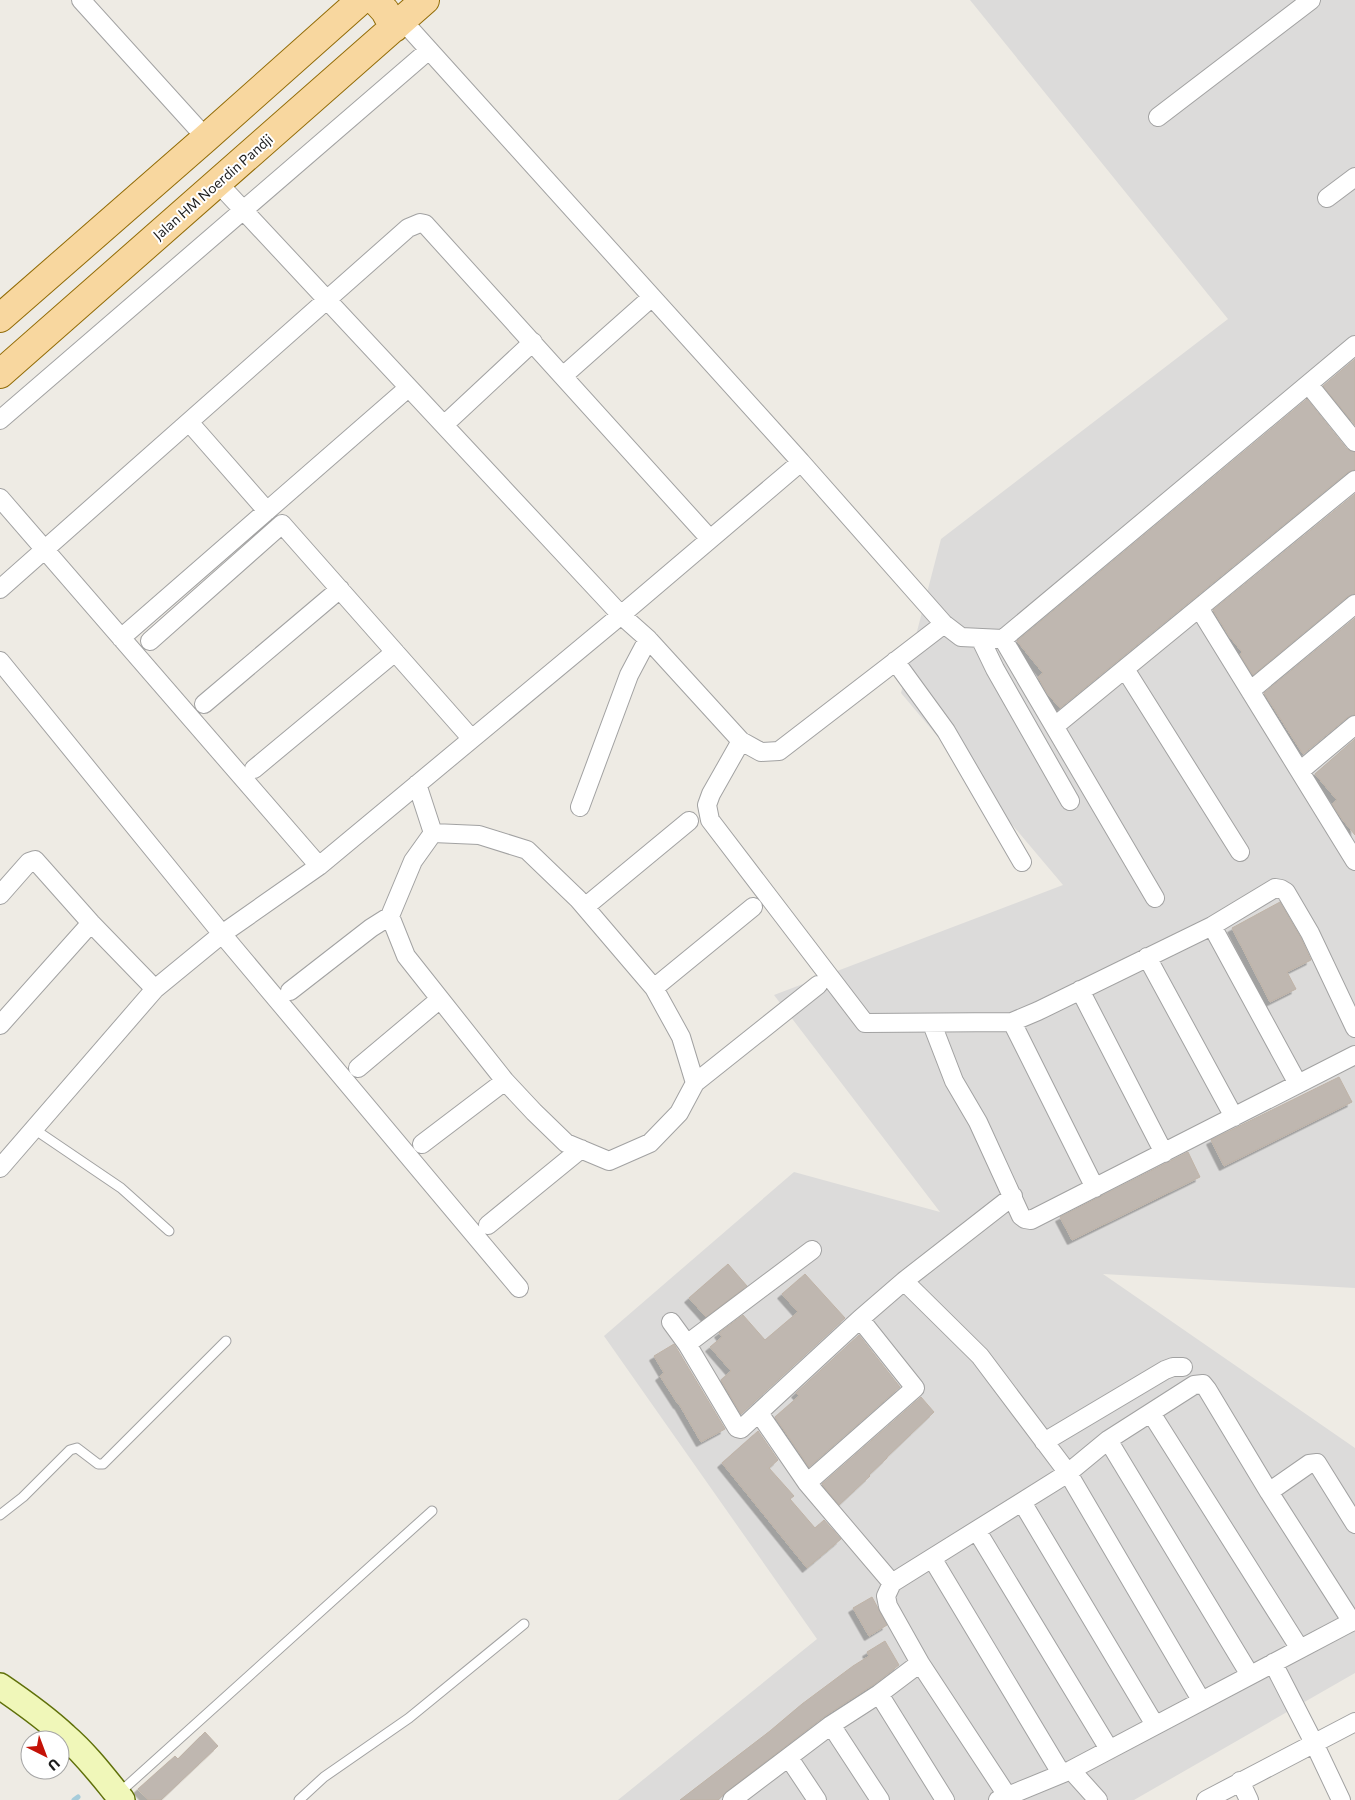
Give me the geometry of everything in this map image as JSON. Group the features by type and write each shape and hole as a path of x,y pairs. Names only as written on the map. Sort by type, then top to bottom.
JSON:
{"main road":[{"path":"3,308 206,138 361,0"},
{"path":"375,0 385,11 409,11"},
{"name":"Jalan HM Noerdin Pandji","path":"0,374 218,183 409,11"},
{"path":"0,1686 28,1705 66,1736 120,1797"}],"street":[{"path":"81,0 206,138"},
{"path":"1158,117 1311,0"},
{"path":"409,11 429,50 802,462 944,624 960,637 1003,639 1355,345"},
{"path":"0,420 429,50"},
{"path":"1327,198 1355,177"},
{"path":"218,183 621,615 648,639 741,741 761,752 779,750 944,624"},
{"path":"0,588 328,301 408,228 420,223 425,224 710,539"},
{"path":"563,376 652,296"},
{"path":"444,425 533,342"},
{"path":"1309,384 1355,442"},
{"path":"121,638 408,388"},
{"path":"189,422 267,511"},
{"path":"0,1168 155,989 222,934 318,866 802,462"},
{"path":"1055,726 1355,480"},
{"path":"0,498 318,866"},
{"path":"150,641 282,524 471,738"},
{"path":"204,704 340,590"},
{"path":"1250,690 1355,604"},
{"path":"1199,608 1300,771 1350,841 1355,861"},
{"path":"980,638 995,669 1070,801"},
{"path":"580,808 629,675 648,639"},
{"path":"1003,639 1155,898"},
{"path":"254,769 395,652"},
{"path":"0,661 222,934 519,1288"},
{"path":"895,661 946,731 1022,862"},
{"path":"1125,668 1240,852"},
{"path":"1300,771 1355,725"},
{"path":"741,741 711,794 707,805 710,820 865,1023 1012,1022 1212,926 1275,888 1281,888 1286,892 1310,933 1355,1028"},
{"path":"416,784 433,833"},
{"path":"585,907 689,821"},
{"path":"433,833 479,835 527,850 585,907 654,988 681,1036 695,1083"},
{"path":"290,991 371,928 390,916 413,861 433,833"},
{"path":"0,894 29,862 36,860 91,923 155,989"},
{"path":"654,988 753,907"},
{"path":"390,916 406,956 505,1082 566,1142 609,1161 650,1143 679,1113 695,1083 818,985"},
{"path":"0,1025 91,923"},
{"path":"1212,926 1298,1084"},
{"path":"1147,957 1234,1117"},
{"path":"1080,990 1164,1153"},
{"path":"358,1068 440,999"},
{"path":"1012,1022 1095,1188"},
{"path":"932,1024 954,1081 978,1122 1021,1216 1031,1220 1355,1055"},
{"path":"422,1144 505,1082"},
{"path":"488,1226 581,1149"},
{"path":"671,1322 688,1344 737,1428 741,1429 904,1281 1013,1196"},
{"path":"688,1344 812,1250"},
{"path":"904,1281 980,1356 1068,1473 1201,1700"},
{"path":"807,1483 915,1388 860,1319"},
{"path":"1044,1442 1165,1370 1173,1366 1183,1367"},
{"path":"1194,1384 1202,1384 1207,1389 1269,1492 1353,1621 1066,1772 1005,1798 920,1663 887,1603 886,1596 892,1583 1068,1473 1108,1440 1194,1384"},
{"path":"759,1413 807,1483 892,1583"},
{"path":"1151,1413 1300,1649"},
{"path":"1108,1440 1250,1675"},
{"path":"1269,1492 1309,1464 1317,1463 1355,1524"},
{"path":"1022,1502 1155,1725"},
{"path":"977,1531 1109,1749"},
{"path":"932,1558 1066,1772 1098,1800"},
{"path":"743,1797 831,1725 879,1694 920,1663"},
{"path":"1273,1663 1341,1800"},
{"path":"879,1694 945,1800"},
{"path":"1206,1800 1355,1722"},
{"path":"831,1725 880,1800"},
{"path":"789,1758 817,1800"},
{"path":"1240,1781 1249,1800"}],"lane":[{"path":"34,1129 121,1188 169,1231"},
{"path":"0,1515 23,1497 70,1450 77,1448 98,1464 103,1464 226,1341"},
{"path":"120,1797 432,1511"},
{"path":"299,1800 324,1777 410,1718 524,1624"}],"shaded area":[{"path":"970,0 1355,0 1355,1288 1103,1274 1355,1448 1355,1673 1134,1800 618,1800 817,1639 604,1336 794,1172 940,1212 774,995 1063,885 901,693 941,539 1228,319"}],"building":[{"path":"1355,359 1355,425 1323,386"},
{"path":"1307,399 1347,449 1355,452 1355,470 1348,472 1060,708 1047,693 1038,677 1043,673 1017,641"},
{"path":"1355,494 1355,594 1348,596 1253,675 1240,655 1242,652 1229,636 1213,610"},
{"path":"1355,618 1355,715 1348,717 1303,754 1264,693"},
{"path":"1355,739 1355,835 1332,804 1337,800 1315,774"},
{"path":"1280,902 1301,938 1311,960 1287,972 1296,989 1270,1002 1232,928"},
{"path":"1339,1077 1352,1102 1224,1166 1211,1140"},
{"path":"1188,1152 1200,1177 1072,1240 1060,1217"},
{"path":"728,1264 747,1286 706,1317 689,1298"},
{"path":"805,1274 845,1318 741,1414 721,1380 731,1371 710,1347 722,1337 719,1333 743,1315 765,1340 798,1312 782,1294"},
{"path":"859,1335 900,1387 809,1467 775,1417 799,1396 796,1393"},
{"path":"674,1344 725,1429 701,1442 660,1376 664,1373 654,1356"},
{"path":"921,1397 934,1412 839,1505 822,1484"},
{"path":"758,1431 778,1460 769,1468 794,1496 790,1499 815,1528 824,1520 841,1539 807,1568 722,1463"},
{"path":"872,1597 887,1625 869,1636 853,1608"},
{"path":"885,1641 899,1665 876,1683 825,1716 718,1800 680,1800 802,1704 869,1656 867,1652"},
{"path":"205,1732 218,1746 161,1800 148,1800 138,1789 175,1756 178,1759"}],"waterway":[{"path":"74,1800 78,1797"}]}
